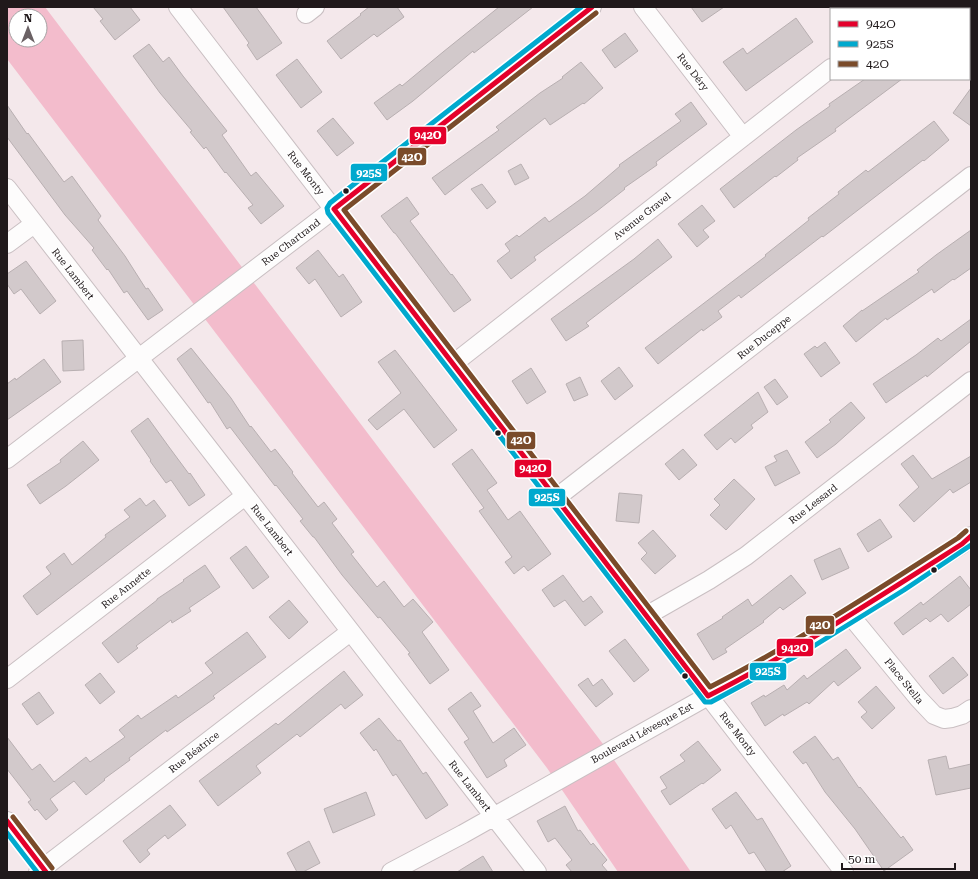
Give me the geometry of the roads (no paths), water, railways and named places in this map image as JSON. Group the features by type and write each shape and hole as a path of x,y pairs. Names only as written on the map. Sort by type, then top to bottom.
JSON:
{"street":[{"name":"Rue Monty","path":"178,7 844,872"},
{"name":"Rue Chartrand","path":"7,459 334,209 592,7"},
{"name":"Rue Déry","path":"643,7 743,137"},
{"name":"Avenue Gravel","path":"453,364 830,69"},
{"name":"Rue Duceppe","path":"556,498 971,176"},
{"name":"Rue Lambert","path":"7,188 537,872"},
{"path":"7,244 34,224"},
{"name":"Rue Lessard","path":"646,616 709,580 746,556 971,381"},
{"name":"Rue Annette","path":"7,679 245,496"},
{"name":"Boulevard Lévesque Est","path":"391,872 494,817 708,696 741,680 968,545"},
{"name":"Place Stella","path":"850,615 918,698 934,715 944,719 952,718 962,715 971,709"},
{"name":"Rue Béatrice","path":"42,871 350,632"},
{"path":"7,821 42,871"}]}
